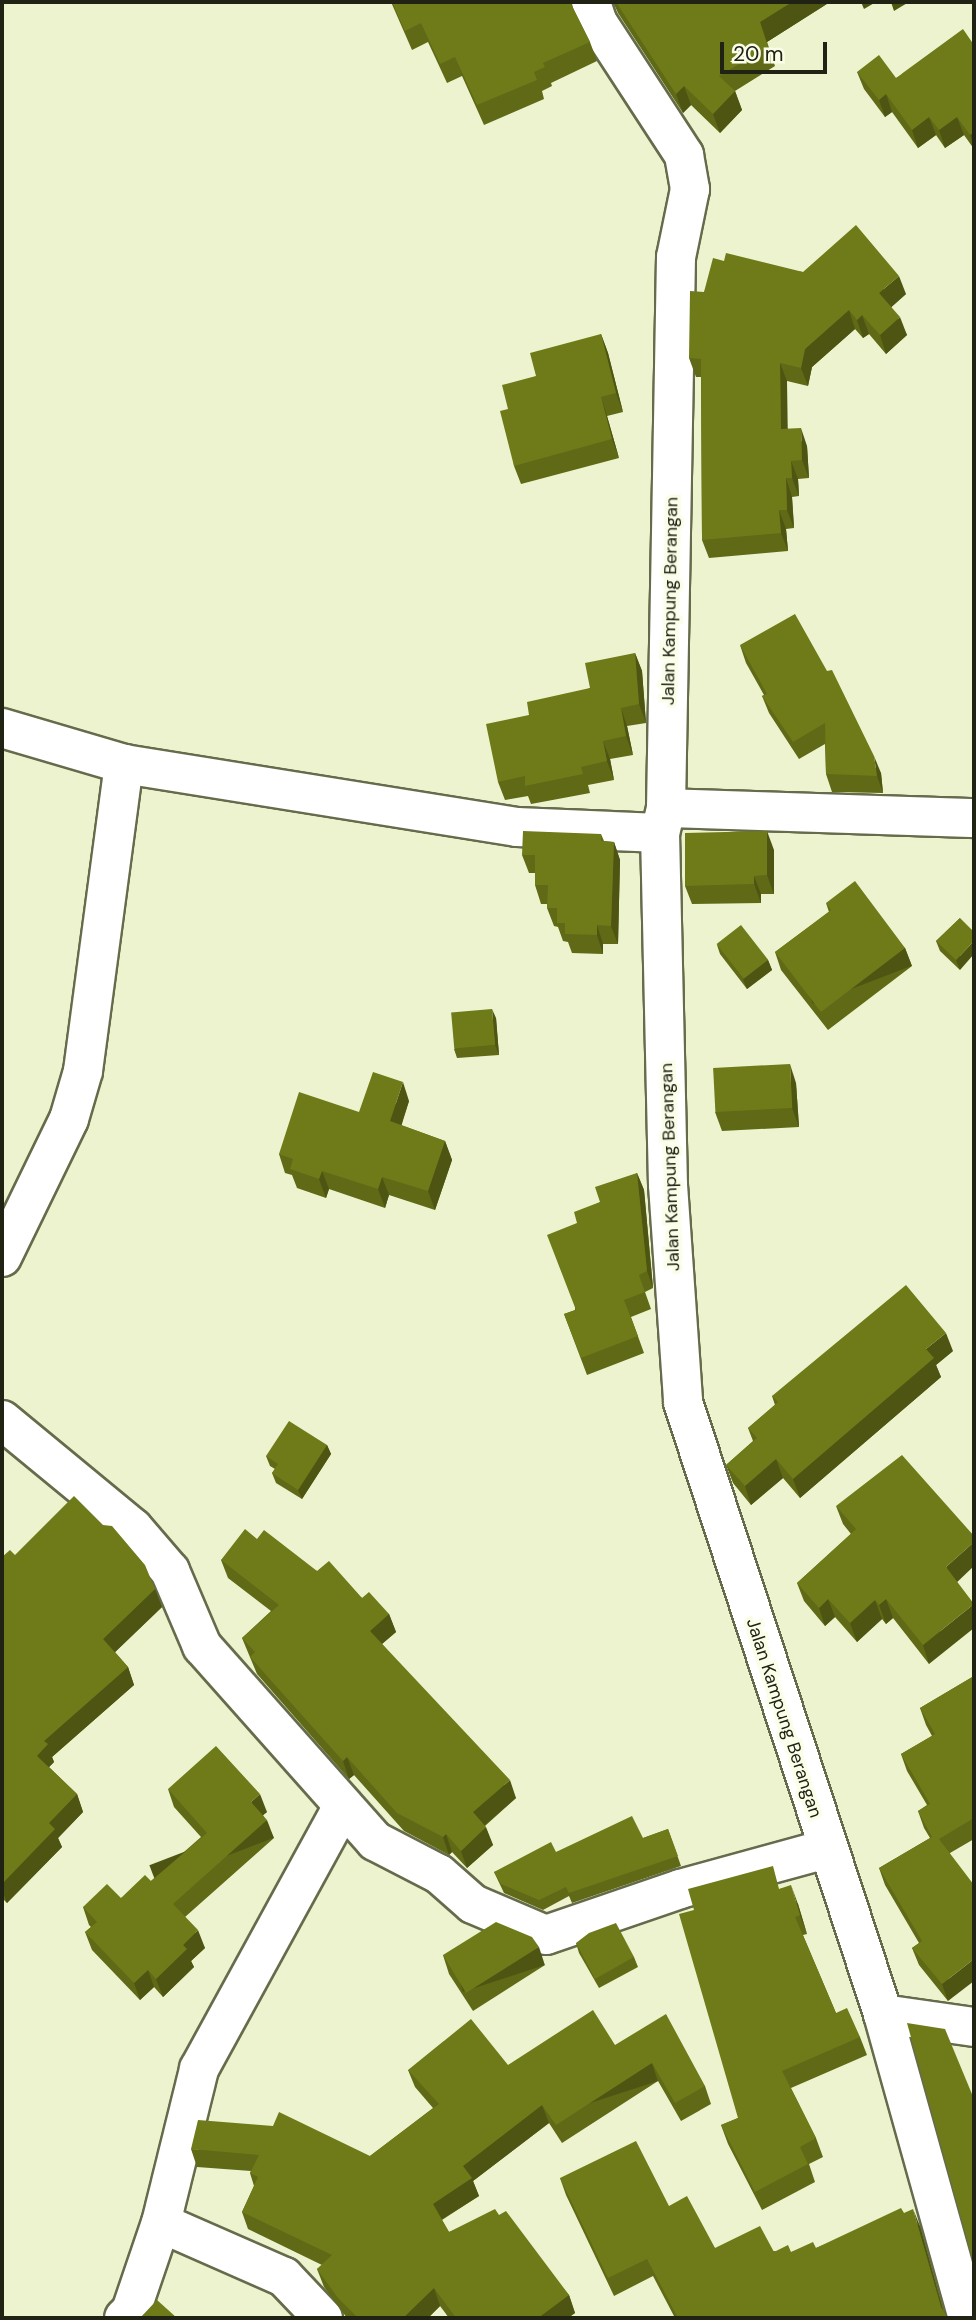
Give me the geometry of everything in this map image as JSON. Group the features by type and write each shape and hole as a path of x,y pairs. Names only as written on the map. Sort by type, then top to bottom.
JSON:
{"street":[{"name":"Jalan Kampung Berangan","path":"591,2 598,23 684,155 690,188 676,257 663,820 668,1185 683,1402 826,1849 883,2014 963,2317"},
{"path":"2,728 124,764 517,827 663,820 974,818"},
{"path":"2,1257 69,1119 83,1071 124,764"},
{"path":"2,1420 133,1528 170,1570 202,1646 374,1841 439,1874 473,1904 546,1935 680,1889 826,1849"},
{"path":"124,2318 131,2311 161,2223 199,2068 343,1806"},
{"path":"883,2014 950,2020 974,2027"},
{"path":"161,2223 284,2277 323,2318"}],"building":[{"path":"392,2 570,2 590,42 543,63 545,67 534,72 537,80 477,105 455,57 440,64 421,23 405,31"},
{"path":"616,2 792,2 760,22 768,47 719,76 735,91 713,114 684,86 676,94"},
{"path":"963,29 974,45 974,132 970,135 957,117 939,130 929,117 912,130 886,94 879,100 857,72 879,55 896,78"},
{"path":"856,225 899,276 879,293 900,317 880,335 862,315 857,320 849,310 805,349 801,368 780,363 781,429 801,428 802,460 791,461 792,478 786,478 787,510 779,510 781,533 702,540 701,359 689,358 690,291 704,292 713,258 724,261 726,253 803,272"},
{"path":"601,334 616,393 601,397 612,439 514,466 500,411 508,409 502,385 536,376 530,353"},
{"path":"795,614 827,671 832,670 874,756 877,776 826,774 825,723 793,742 762,696 767,694 740,645"},
{"path":"635,653 639,704 621,708 626,736 603,741 607,761 581,767 583,774 525,786 525,776 498,782 486,724 529,715 527,702 590,688 585,663"},
{"path":"523,831 601,834 601,841 614,842 611,926 597,925 597,935 565,934 565,923 557,923 557,908 547,908 548,885 535,885 535,855 522,855"},
{"path":"767,831 767,875 754,876 754,884 685,886 685,833"},
{"path":"855,881 905,948 821,1012 775,952 831,910 826,903"},
{"path":"960,918 974,932 974,941 956,960 936,941"},
{"path":"741,925 768,960 744,979 717,944"},
{"path":"492,1009 495,1045 454,1048 451,1013"},
{"path":"790,1064 792,1108 715,1112 713,1068"},
{"path":"373,1072 403,1082 390,1121 445,1141 428,1191 382,1177 378,1189 322,1171 319,1179 290,1169 293,1159 279,1154 299,1092 359,1112"},
{"path":"637,1173 647,1271 639,1275 645,1292 624,1300 638,1336 581,1358 564,1314 576,1310 547,1235 577,1223 574,1212 600,1202 595,1187"},
{"path":"906,1285 946,1333 926,1349 934,1358 793,1479 776,1459 745,1486 726,1465 757,1438 748,1428 778,1402 772,1396"},
{"path":"289,1421 327,1445 298,1490 272,1473 278,1464 266,1456"},
{"path":"902,1455 974,1536 974,1542 946,1567 974,1604 923,1645 886,1599 879,1605 875,1600 850,1623 828,1599 819,1608 797,1583 856,1529 836,1506"},
{"path":"74,1496 103,1525 112,1526 145,1565 155,1589 103,1639 128,1667 44,1741 48,1744 37,1756 77,1794 49,1823 55,1829 2,1884 2,1557 10,1550 15,1555"},
{"path":"245,1529 257,1539 264,1530 317,1571 329,1561 362,1598 369,1592 389,1614 370,1631 510,1780 473,1812 486,1827 461,1851 446,1834 443,1837 397,1813 347,1757 343,1761 250,1657 255,1652 242,1638 279,1605 221,1560"},
{"path":"974,1676 974,1818 939,1839 974,1885 974,1959 942,1984 912,1948 922,1941 879,1868 932,1837 918,1811 930,1804 901,1754 935,1734 920,1708"},
{"path":"216,1746 260,1794 251,1802 267,1820 173,1904 198,1930 183,1945 187,1949 156,1979 148,1970 134,1983 85,1932 97,1922 83,1907 107,1884 121,1898 145,1875 151,1881 207,1833 168,1789"},
{"path":"632,1816 643,1838 668,1829 678,1856 569,1893 566,1887 539,1900 501,1884 494,1872 551,1842 556,1852"},
{"path":"773,1866 779,1889 791,1885 800,1915 795,1917 836,2013 847,2008 860,2037 782,2071 816,2138 800,2147 808,2164 755,2192 721,2125 738,2118 679,1914 694,1910 688,1889"},
{"path":"496,1922 532,1937 539,1947 466,1993 443,1955"},
{"path":"616,1923 634,1957 595,1979 576,1943 589,1933"},
{"path":"593,2010 615,2045 666,2014 705,2086 675,2103 652,2063 556,2125 542,2105 463,2166 472,2178 433,2204 449,2232 495,2209 499,2215 506,2211 569,2295 538,2318 456,2318 434,2288 403,2318 358,2318 338,2298 317,2269 332,2255 242,2212 258,2177 250,2173 259,2155 191,2149 198,2120 273,2126 279,2112 370,2156 439,2104 408,2070 471,2019 508,2065"},
{"path":"907,2023 945,2029 974,2099 974,2264"},
{"path":"636,2141 669,2206 687,2196 715,2248 760,2226 774,2252 788,2245 791,2252 813,2242 816,2248 901,2208 904,2213 913,2209 941,2307 947,2317 952,2318 678,2318 647,2259 608,2278 560,2178"},
{"path":"157,2300 177,2318 140,2318"}]}
